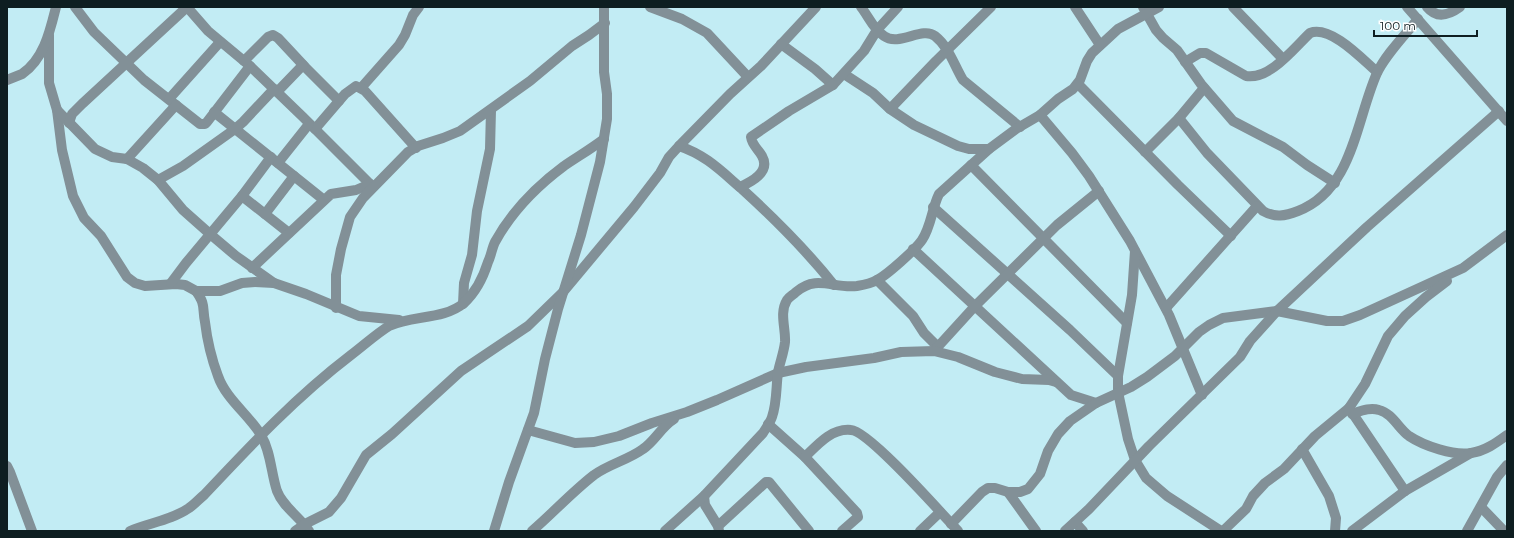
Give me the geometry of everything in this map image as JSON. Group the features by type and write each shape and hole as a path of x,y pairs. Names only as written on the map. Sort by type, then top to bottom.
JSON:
{"street":[{"path":"7,80 22,74 33,63 49,35 56,7"},
{"path":"75,7 94,32 126,64 200,124 207,122 247,64 268,37 273,36 278,38 339,101"},
{"path":"69,123 72,114 82,104 187,7 220,42 275,90 372,186"},
{"path":"361,88 399,45 405,35 412,15 419,7"},
{"path":"494,531 537,399 545,359 582,235 600,162 607,120 607,94 604,72 604,7"},
{"path":"650,7 682,19 707,33 748,77"},
{"path":"296,531 307,528 329,512 341,498 366,455 392,434 461,371 528,326 564,292 647,190 679,146 816,7"},
{"path":"861,7 877,30 885,37 896,40 930,34 935,36 948,50 957,71 963,80 1020,127"},
{"path":"740,187 756,179 763,169 763,157 751,142 751,137 789,111 834,85 867,48 877,30 898,7"},
{"path":"890,109 991,7"},
{"path":"1075,7 1100,45"},
{"path":"665,531 704,496 763,433 772,417 778,373 785,342 783,314 787,300 799,289 814,282 854,286 877,280 892,270 922,240 939,194 989,149 1040,115 1058,99 1073,89 1078,84 1087,61 1092,53 1118,29 1145,10 1159,7"},
{"path":"1233,7 1284,59"},
{"path":"1065,531 1240,357 1250,341 1277,311 1367,227 1504,116 1407,7"},
{"path":"1427,7 1431,12 1441,15 1447,14 1460,7"},
{"path":"1145,10 1156,30 1177,50 1204,88 1233,121 1283,148 1335,183"},
{"path":"1180,118 1207,153 1257,206 1271,216 1290,214 1311,204 1329,190 1335,183 1355,139 1378,72 1418,19"},
{"path":"252,268 324,200 336,192 356,190 372,186 382,180 397,163 416,148 460,131 492,110 572,46 605,23"},
{"path":"1185,62 1200,52 1206,53 1246,76 1253,77 1270,70 1284,59 1310,33 1318,31 1329,34 1340,41 1378,72"},
{"path":"49,35 48,74 57,110 62,150 73,196 84,218 101,236 127,278 135,283 145,286 171,283 185,285 196,291 204,304 205,322 218,377 234,402 261,435 266,448 277,491 281,499 307,528"},
{"path":"127,159 220,42"},
{"path":"781,44 834,85"},
{"path":"158,180 183,166 244,122 275,90 303,65"},
{"path":"844,74 873,93 890,109 908,122 958,146 969,149 989,149"},
{"path":"1078,84 1231,236"},
{"path":"171,283 242,196 275,160 353,87 356,86 361,88 416,148"},
{"path":"1145,152 1180,118 1204,88"},
{"path":"57,110 95,149 112,157 127,159 143,168 158,180 183,210 210,234 252,268 274,283 306,294 336,308 359,316 409,321"},
{"path":"463,304 464,283 472,255 477,211 490,149 492,110"},
{"path":"214,112 324,200"},
{"path":"1040,115 1072,153 1099,192 1135,251 1166,308 1202,395"},
{"path":"130,531 172,517 190,508 287,408 326,374 390,326 444,313 463,304 476,290 482,279 495,243 512,218 530,196 564,167 585,154 604,139"},
{"path":"679,146 694,151 707,159 740,187 791,234 834,285"},
{"path":"971,165 1127,323"},
{"path":"266,214 294,176"},
{"path":"336,308 336,275 340,249 348,223 356,206 372,186"},
{"path":"936,349 975,306 1057,225 1099,192"},
{"path":"242,196 289,233"},
{"path":"1166,308 1257,206"},
{"path":"933,207 1070,330 1118,376"},
{"path":"1351,411 1388,336 1405,316 1463,268 1507,235"},
{"path":"912,249 1038,363 1056,382 1071,394 1096,403"},
{"path":"1135,251 1132,295 1118,376 1118,392 1128,439 1135,460 1146,478 1167,496 1222,531 1246,509 1253,496 1265,483 1284,469 1314,436 1351,411 1370,408 1381,410 1409,436 1440,449 1454,452 1470,453 1484,450 1507,435"},
{"path":"805,457 825,438 835,432 851,430 856,431 870,441 912,481 954,527 982,492 988,488 995,488 1008,492 1020,492 1028,489 1040,474 1048,451 1058,434 1070,421 1096,403 1131,387 1148,377 1209,325 1223,318 1277,311 1327,322 1343,321 1360,315 1463,268"},
{"path":"877,280 913,316 936,349"},
{"path":"196,291 220,290 242,283 274,283"},
{"path":"528,430 575,443 594,442 619,436 680,414 717,400 778,373 806,367 874,358 901,352 936,349 995,372 1022,379 1049,380 1056,382"},
{"path":"1351,411 1405,491"},
{"path":"532,531 572,493 595,475 645,448 666,424 680,414"},
{"path":"768,424 805,457 857,513 858,517 856,520 842,531"},
{"path":"1302,449 1329,496 1336,518 1335,531"},
{"path":"1352,531 1405,491 1470,453"},
{"path":"1468,531 1497,477 1507,465"},
{"path":"7,466 32,531"},
{"path":"704,496 709,512 719,528 766,482 769,482 809,531"},
{"path":"1008,492 1036,531"},
{"path":"1481,507 1504,531"},
{"path":"920,531 940,512"},
{"path":"1075,522 1083,531"}]}
